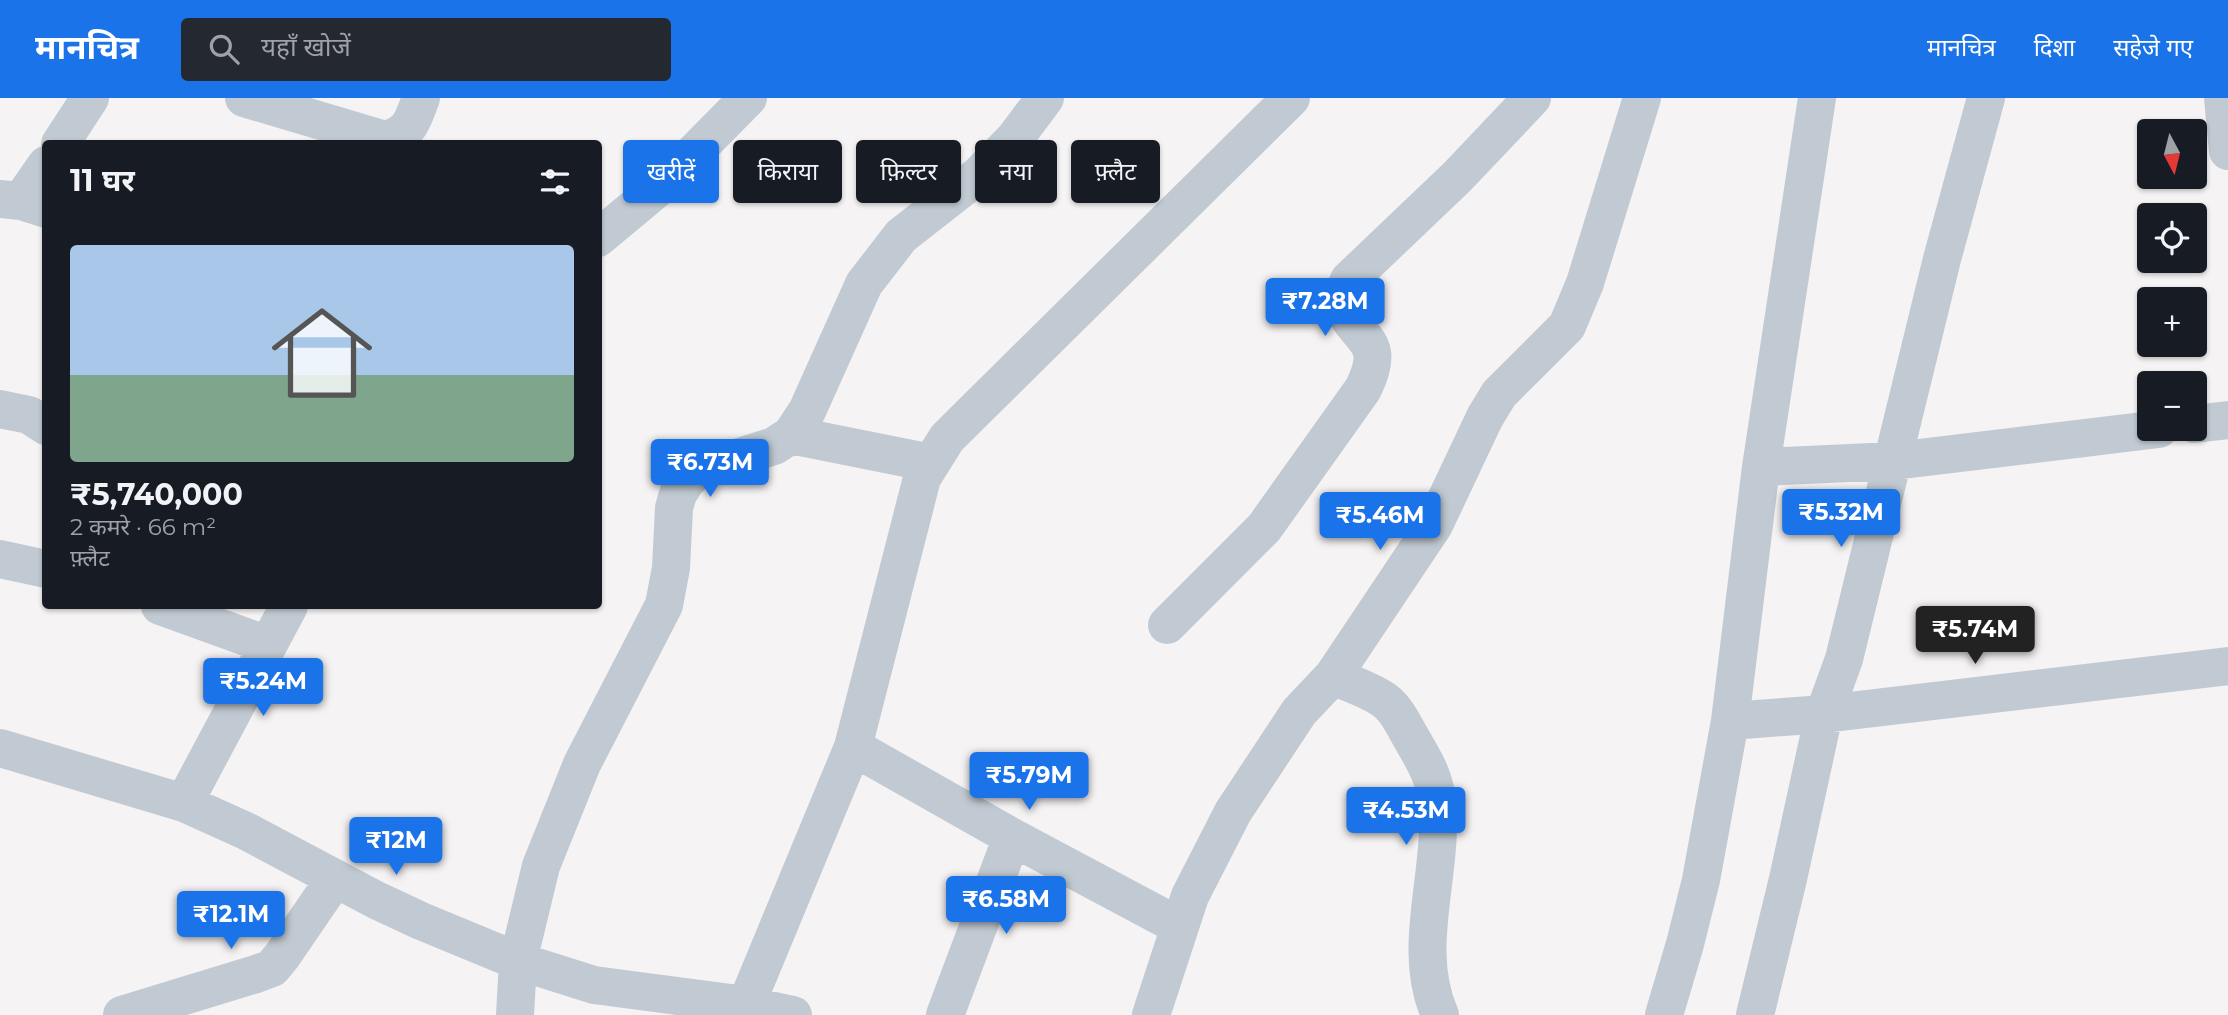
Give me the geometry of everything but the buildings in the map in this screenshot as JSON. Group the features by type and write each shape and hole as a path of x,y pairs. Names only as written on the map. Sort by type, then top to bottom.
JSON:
{"street":[{"path":"63,140 90,98"},
{"path":"244,98 382,140"},
{"path":"388,140 409,128 421,98"},
{"path":"602,235 664,183 748,98"},
{"path":"515,1015 518,961 541,866 582,764 664,605 671,568 674,508 678,494 698,470 774,446 790,435 807,411 864,284 901,236 979,175 1015,138 1045,98"},
{"path":"746,1005 853,747 922,478 931,463 947,438 1291,98"},
{"path":"1167,625 1264,528 1363,389 1372,371 1373,351 1367,340 1346,318 1340,300 1349,279 1457,177 1532,98"},
{"path":"1151,1015 1190,896 1233,812 1299,712 1332,676 1434,525 1485,416 1499,394 1567,326 1585,284 1642,98"},
{"path":"1664,1015 1701,880 1730,722 1761,467 1817,98"},
{"path":"1755,1015 1824,714 1844,659 1942,260 1986,98"},
{"path":"2223,98 2228,151"},
{"path":"22,203 42,171"},
{"path":"0,409 29,415 42,423"},
{"path":"2207,422 2228,420"},
{"path":"1761,467 1894,461 2137,432"},
{"path":"790,435 931,463"},
{"path":"0,559 42,568"},
{"path":"168,609 268,645"},
{"path":"184,803 287,609"},
{"path":"1730,722 1824,714 2228,666"},
{"path":"1332,676 1382,698 1395,710 1427,766 1434,787 1438,825 1427,939 1430,993 1440,1015"},
{"path":"853,747 1012,837 1179,926"},
{"path":"0,748 184,803 246,831 334,880 421,921 518,961 594,985 746,1005 793,1015"},
{"path":"945,1015 1012,837"},
{"path":"122,1015 272,968 334,880"}]}
